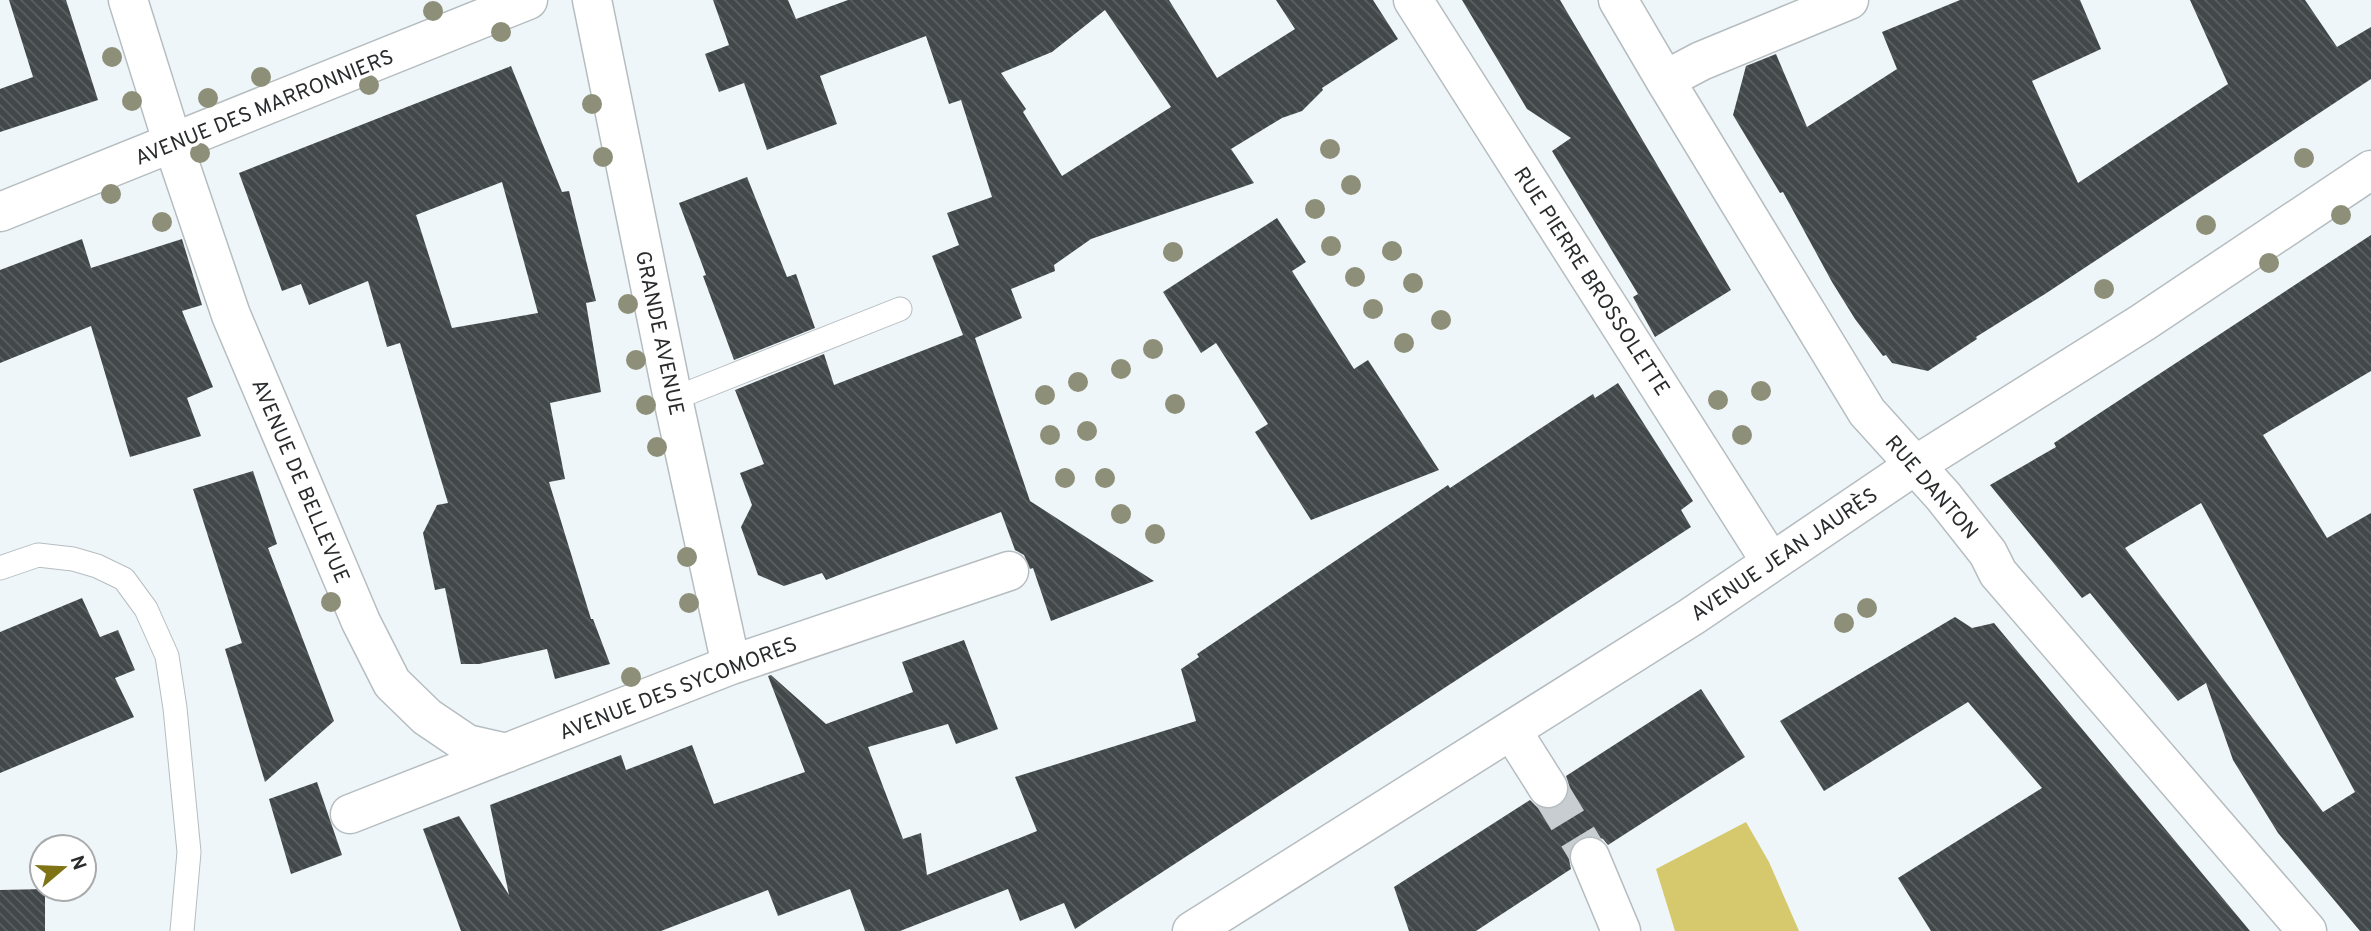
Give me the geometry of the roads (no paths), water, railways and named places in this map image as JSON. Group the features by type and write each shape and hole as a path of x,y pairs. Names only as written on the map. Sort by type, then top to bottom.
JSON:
{"street":[{"name":"AVENUE DE BELLEVUE","path":"128,0 231,315 360,622 392,683 427,718 467,744 507,753"},
{"name":"AVENUE DES MARRONNIERS","path":"0,212 528,0"},
{"name":"GRANDE AVENUE","path":"592,0 730,665"},
{"name":"RUE PIERRE BROSSOLETTE","path":"1413,0 1771,562"},
{"name":"RUE DANTON","path":"1618,0 1867,412 1943,495 1981,543 1998,573 2307,931"},
{"path":"1665,80 1701,61 1849,0"},
{"name":"AVENUE JEAN JAURÈS","path":"1192,931 1692,617 1914,466 2142,323 2371,170"},
{"name":"AVENUE DES SYCOMORES","path":"350,814 730,665 1009,571"},
{"path":"1512,731 1548,788"},
{"path":"1590,857 1621,931"}],"lane":[{"path":"673,399 900,309"},
{"path":"0,568 38,555 85,562 124,579 146,609 167,656 175,708 189,852 182,931"}],"tunnel":[{"path":"1548,788 1590,857"}]}
